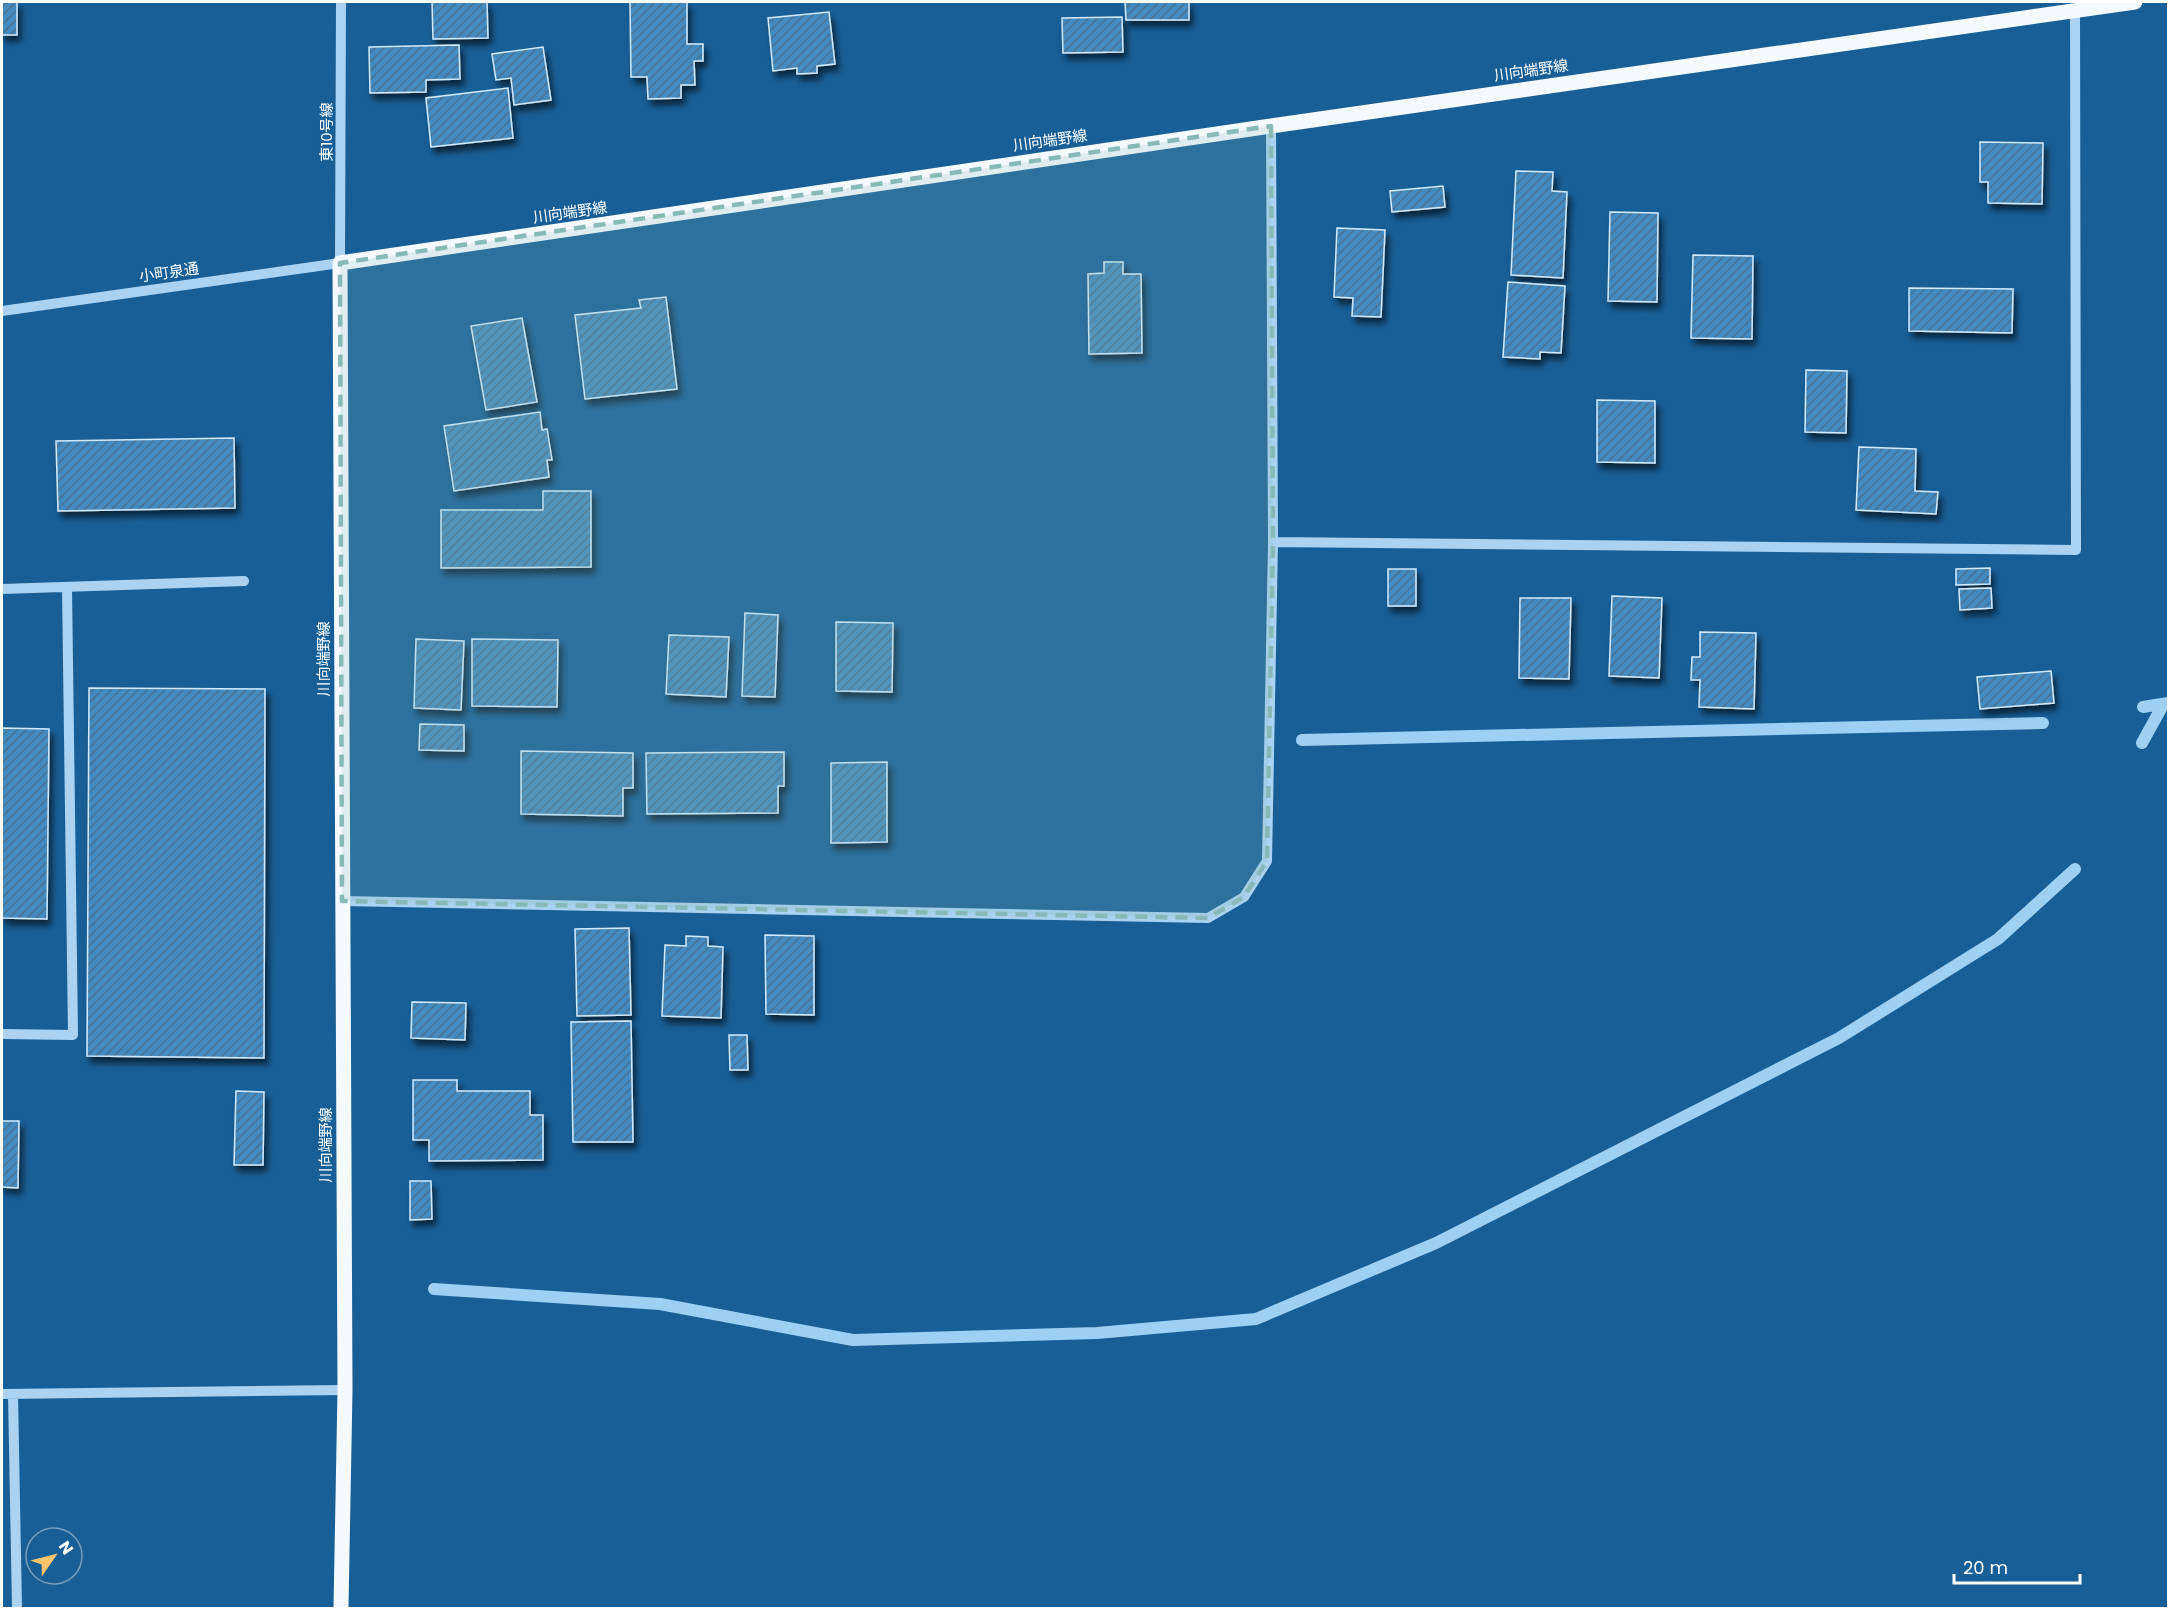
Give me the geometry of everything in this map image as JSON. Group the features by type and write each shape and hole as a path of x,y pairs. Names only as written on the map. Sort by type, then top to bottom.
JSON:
{"main road":[{"name":"川向端野線","path":"341,1608 345,1390 340,263 2135,2"}],"street":[{"name":"東10号線","path":"340,263 341,2"},
{"path":"1273,542 2076,550 2075,10"},
{"path":"342,901 1208,918 1244,897 1267,861 1273,542 1271,126"},
{"name":"小町泉通","path":"2,311 340,263"},
{"path":"2,589 244,581"},
{"path":"2,1034 73,1035 67,587"},
{"path":"17,1608 7,1394 345,1390"}],"highlighted area":[{"path":"1271,126 1273,542 1267,861 1244,897 1208,918 342,901 340,263"}],"building":[{"path":"2,2 17,2 17,35 2,35"},
{"path":"432,2 487,2 488,38 433,39"},
{"path":"630,2 687,2 687,44 703,44 703,61 694,61 695,85 681,85 681,98 648,99 647,77 631,77"},
{"path":"1125,2 1189,2 1189,20 1126,20"},
{"path":"829,12 835,64 817,66 817,73 797,74 797,68 773,71 768,18"},
{"path":"1122,17 1123,52 1063,53 1062,18"},
{"path":"459,45 460,79 426,80 426,92 370,93 369,47"},
{"path":"543,47 551,100 514,105 511,78 496,80 492,54"},
{"path":"508,88 513,138 431,147 426,98"},
{"path":"1980,142 2043,143 2042,204 1988,203 1988,182 1980,182"},
{"path":"1516,171 1553,172 1552,191 1567,192 1563,278 1511,275"},
{"path":"1443,186 1445,207 1392,212 1390,191"},
{"path":"1610,212 1658,213 1657,302 1608,301"},
{"path":"1337,228 1385,230 1381,317 1352,316 1353,298 1334,297"},
{"path":"1693,255 1753,256 1752,339 1691,338"},
{"path":"1104,262 1123,262 1123,274 1141,274 1142,353 1089,354 1088,274 1104,273"},
{"path":"1508,282 1565,286 1561,353 1540,352 1540,359 1503,357"},
{"path":"1909,288 2013,289 2012,333 1909,331"},
{"path":"666,297 677,389 585,399 575,315 641,308 639,300"},
{"path":"522,318 537,402 486,410 471,326"},
{"path":"1806,370 1847,371 1846,433 1805,432"},
{"path":"1597,400 1655,401 1655,463 1597,462"},
{"path":"540,412 542,430 547,429 552,460 547,460 549,477 454,491 444,426"},
{"path":"234,438 235,508 58,511 56,441"},
{"path":"1859,447 1916,449 1915,491 1938,492 1936,514 1856,510"},
{"path":"543,491 591,491 591,567 441,568 441,510 543,510"},
{"path":"1990,568 1990,584 1956,585 1956,569"},
{"path":"1388,569 1416,569 1416,606 1388,606"},
{"path":"1991,588 1992,608 1960,610 1959,589"},
{"path":"1612,596 1662,598 1659,678 1609,676"},
{"path":"1520,598 1571,598 1569,679 1519,678"},
{"path":"745,613 778,615 775,697 742,696"},
{"path":"836,622 893,623 892,692 836,691"},
{"path":"1700,632 1756,633 1754,709 1699,707 1700,680 1691,680 1692,657 1700,657"},
{"path":"669,635 729,637 726,697 666,694"},
{"path":"416,639 464,641 461,710 414,708"},
{"path":"472,639 558,640 557,707 472,706"},
{"path":"2051,671 2054,703 1980,709 1977,677"},
{"path":"89,688 265,689 264,1058 87,1056"},
{"path":"420,724 464,725 464,751 419,750"},
{"path":"2,728 49,729 47,919 2,918"},
{"path":"521,751 633,753 633,788 623,788 623,816 521,814"},
{"path":"784,752 784,786 778,786 778,813 647,814 646,753"},
{"path":"887,762 887,842 831,843 831,763"},
{"path":"629,928 631,1015 577,1016 575,929"},
{"path":"765,935 814,936 814,1015 766,1014"},
{"path":"686,936 708,937 708,946 723,947 721,1018 662,1016 665,945 686,946"},
{"path":"412,1002 466,1003 465,1040 411,1038"},
{"path":"631,1021 633,1142 573,1142 571,1022"},
{"path":"729,1035 747,1035 748,1070 730,1070"},
{"path":"413,1080 457,1080 457,1091 530,1091 530,1115 543,1115 543,1160 429,1161 429,1140 413,1140"},
{"path":"236,1091 264,1092 263,1165 234,1165"},
{"path":"2,1121 19,1121 18,1188 2,1187"},
{"path":"410,1181 431,1181 432,1219 410,1220"}],"waterway":[{"path":"2143,707 2168,703"},
{"path":"2142,743 2163,705"},
{"path":"1302,740 2043,723"},
{"path":"434,1289 660,1304 853,1340 1097,1333 1256,1319 1436,1243 1839,1038 1998,939 2075,869"}]}
